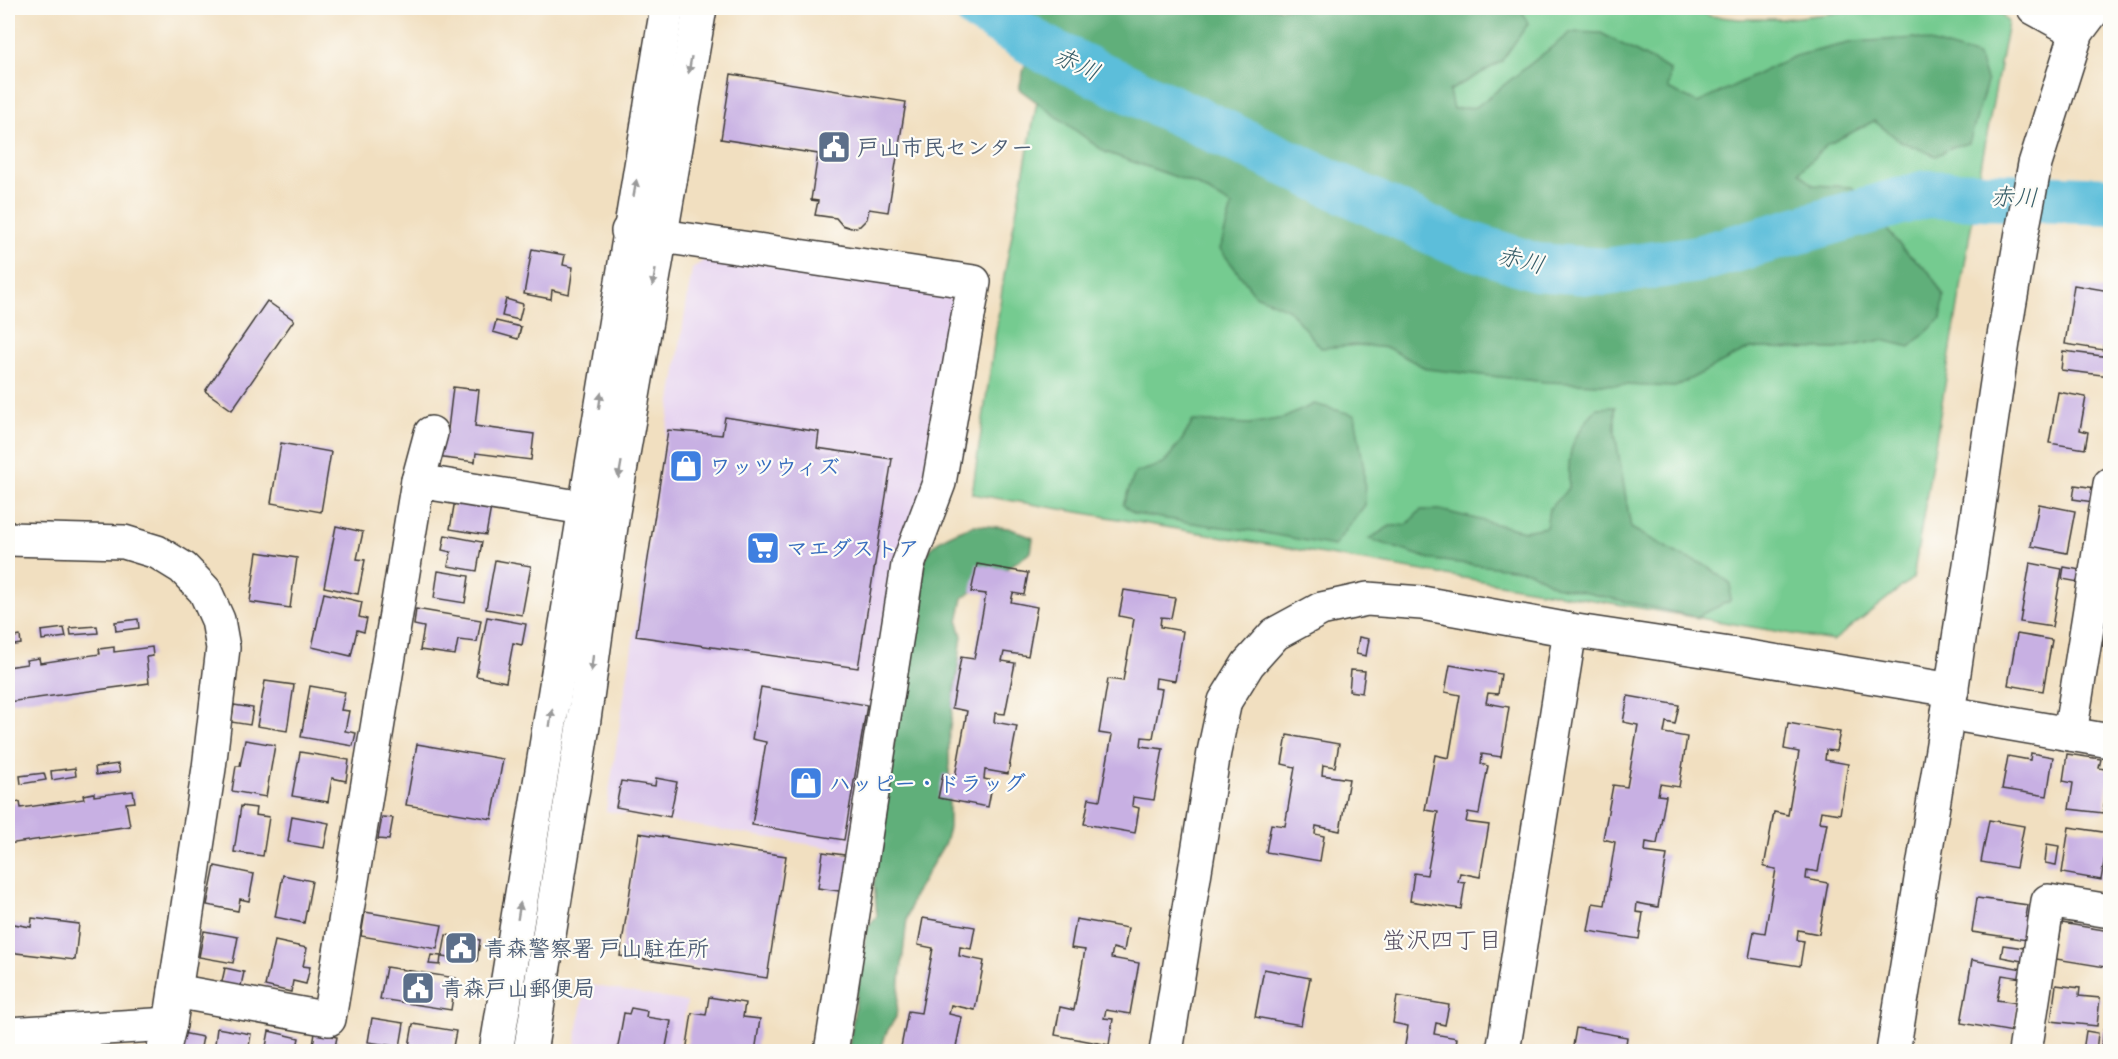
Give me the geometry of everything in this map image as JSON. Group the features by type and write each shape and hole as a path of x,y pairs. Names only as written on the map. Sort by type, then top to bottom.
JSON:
{"street":[{"path":"530,1052 583,726 598,510 628,231 667,8"},
{"path":"496,1052 550,722 662,236 700,8"},
{"path":"1893,1052 1950,702 2003,342 2022,232 2035,164 2086,20 2034,8"},
{"path":"628,231 974,282 939,483 908,565 831,1052"},
{"path":"175,991 329,1019 418,481 431,433"},
{"path":"418,481 598,510"},
{"path":"2070,734 2110,487"},
{"path":"8,539 124,543 157,552 183,568 205,591 219,620 223,648 209,768 167,1038 8,1034"},
{"path":"1166,1052 1212,764 1226,701 1248,664 1275,634 1321,609 1367,599 1422,603 1570,630 1743,656 1950,702 2070,734 2110,741"},
{"path":"1503,1052 1570,630"},
{"path":"2025,1052 2048,901 2110,911"}],"shaded area":[{"path":"712,254 937,291 948,295 959,311 856,852 606,811 692,269"},
{"path":"585,984 687,1002 678,1051 574,1052"}],"green space":[{"path":"1034,8 1521,8 1528,24 1501,62 1449,91 1453,109 1476,107 1571,32 1601,33 1670,70 1668,89 1698,103 1795,56 1853,42 1916,38 1978,56 1987,82 1969,143 1955,146 1936,156 1900,141 1874,121 1827,145 1799,172 1813,185 1852,187 1903,249 1929,272 1944,296 1941,319 1910,347 1882,340 1836,349 1750,348 1675,387 1546,382 1427,369 1388,348 1358,345 1321,348 1288,309 1255,295 1220,249 1232,206 1196,184 1105,152 1019,89"},
{"path":"1053,8 1690,8 1710,16 1740,19 1780,19 1883,8 1990,8 1997,10 2008,22 1982,161 1913,578 1833,641 972,494 1004,276"},
{"path":"1314,404 1355,415 1364,469 1365,505 1334,546 1254,531 1135,514 1123,505 1135,473 1163,464 1182,440 1193,421 1249,424 1284,418"},
{"path":"1615,407 1615,433 1631,528 1682,556 1706,565 1731,584 1730,601 1696,617 1555,586 1529,571 1433,560 1369,539 1390,526 1406,525 1421,510 1440,510 1524,531 1546,527 1549,509 1569,488 1570,453 1582,427 1597,408"},
{"path":"975,525 1009,528 1033,538 1031,552 963,598 958,622 962,636 949,736 949,828 945,843 913,897 907,919 896,1017 886,1033 881,1051 848,1052 867,927 877,916 874,884 909,633 923,622 922,583 925,562 936,543"}],"building":[{"name":"戸山市民センター","path":"731,74 906,102 888,212 869,209 867,219 860,226 851,228 842,225 836,218 815,215 818,201 811,200 818,154 721,139"},
{"path":"532,249 565,255 563,265 573,267 569,294 552,290 551,299 524,294"},
{"path":"2074,285 2110,291 2103,350 2065,344"},
{"path":"506,299 523,304 519,320 502,316"},
{"path":"267,301 294,320 232,410 205,391"},
{"path":"496,321 521,327 518,339 493,332"},
{"path":"2063,351 2110,357 2110,376 2061,370"},
{"path":"453,387 479,390 475,426 534,434 531,460 476,453 475,462 436,457 439,428 448,429"},
{"path":"2058,392 2086,397 2080,430 2088,432 2085,449 2049,443"},
{"name":"マエダストア","path":"725,417 819,432 817,448 892,459 858,668 636,636 668,430 722,435"},
{"path":"281,443 331,452 321,512 271,503"},
{"path":"2075,485 2095,488 2093,502 2073,499"},
{"path":"455,500 491,507 486,535 450,529"},
{"path":"2039,504 2075,511 2067,553 2031,546"},
{"path":"336,526 363,532 357,559 365,560 358,594 324,587"},
{"path":"445,535 482,542 477,571 448,566 451,552 442,550"},
{"path":"257,552 297,558 290,608 250,602"},
{"path":"495,560 531,566 522,615 486,609"},
{"path":"2030,563 2062,569 2052,627 2020,622"},
{"path":"977,564 1028,573 1024,595 1013,593 1011,602 1037,607 1028,656 1004,652 1002,661 1015,663 1005,714 995,713 994,722 1017,726 1008,774 985,770 984,779 993,781 988,807 938,798 943,774 955,777 967,711 952,708 961,657 974,659 986,594 971,592"},
{"path":"2064,567 2086,571 2084,583 2062,579"},
{"path":"438,571 469,576 465,603 434,598"},
{"path":"1124,590 1175,598 1171,618 1161,617 1160,627 1183,631 1175,681 1156,678 1155,688 1162,689 1153,738 1142,737 1141,746 1163,749 1154,800 1133,797 1132,806 1139,808 1135,833 1084,824 1089,798 1100,800 1112,735 1099,733 1108,679 1123,681 1134,619 1119,616"},
{"path":"324,593 362,602 359,617 367,619 364,632 357,630 351,656 312,647"},
{"path":"416,609 481,620 477,642 458,640 455,655 420,650 424,627 414,625"},
{"path":"487,617 526,624 522,645 513,643 506,682 476,676"},
{"path":"138,619 139,628 116,631 115,622"},
{"path":"97,626 98,633 71,635 70,628"},
{"path":"2107,626 2110,627 2110,647 2103,646"},
{"path":"64,628 66,637 42,640 41,631"},
{"path":"2017,634 2052,640 2043,691 2008,685"},
{"path":"20,636 21,644 8,646 8,638"},
{"path":"1359,637 1369,639 1366,656 1356,654"},
{"path":"114,647 114,652 152,647 153,656 146,657 149,683 8,702 8,667 27,664 26,660 39,658 40,663 100,654 99,649"},
{"path":"1450,665 1501,674 1498,694 1488,693 1486,703 1509,707 1501,757 1482,754 1481,764 1488,766 1479,814 1468,812 1466,822 1489,825 1480,877 1460,873 1458,882 1465,883 1461,909 1410,901 1414,873 1427,875 1438,812 1425,810 1435,755 1449,758 1460,695 1445,692"},
{"path":"1351,670 1365,671 1362,693 1349,691"},
{"path":"265,681 294,685 287,731 257,726"},
{"path":"310,686 345,692 341,710 349,711 345,731 356,733 353,746 301,737"},
{"name":"ハッピー・ドラッグ","path":"761,687 867,705 844,840 752,825 766,742 752,739"},
{"path":"1628,696 1679,705 1675,724 1666,722 1664,733 1687,737 1679,787 1660,784 1658,795 1666,796 1657,844 1646,842 1645,852 1667,855 1658,907 1637,903 1636,912 1643,913 1639,939 1588,931 1593,903 1605,905 1615,842 1603,839 1613,785 1627,787 1638,725 1623,722"},
{"path":"234,705 253,708 250,725 231,722"},
{"path":"1788,723 1840,732 1836,751 1826,750 1825,760 1848,764 1840,814 1821,811 1819,822 1827,823 1818,872 1807,870 1806,879 1828,883 1819,934 1798,930 1797,940 1804,941 1800,966 1749,958 1754,931 1765,933 1776,869 1764,867 1774,812 1788,815 1799,752 1784,749"},
{"path":"1287,735 1339,744 1335,767 1323,765 1322,775 1349,779 1340,831 1316,826 1315,834 1324,836 1320,861 1266,852 1271,824 1285,826 1295,767 1282,764"},
{"path":"245,740 275,745 266,797 232,791 236,766 240,766"},
{"path":"417,744 503,759 492,819 406,805"},
{"path":"300,752 349,760 346,781 332,778 328,802 292,796"},
{"path":"2031,753 2053,757 2047,796 2002,789 2008,756 2030,760"},
{"path":"2067,754 2101,759 2099,768 2110,770 2103,813 2069,809 2073,783 2063,781"},
{"path":"118,764 120,772 96,775 95,767"},
{"path":"75,768 76,776 52,780 51,771"},
{"path":"44,773 46,780 21,784 20,776"},
{"path":"656,778 677,782 670,817 616,807 621,781 655,786"},
{"path":"133,791 135,802 126,803 130,826 8,844 8,803 20,802 21,808 84,799 83,795 94,793 94,796"},
{"path":"241,806 256,808 255,815 269,817 263,856 234,852"},
{"path":"292,816 329,823 324,848 288,842"},
{"path":"382,817 393,818 389,840 378,839"},
{"path":"1989,820 2024,826 2016,868 1981,862"},
{"path":"2069,827 2109,833 2101,880 2062,873"},
{"path":"639,833 786,856 767,978 620,956"},
{"path":"2047,844 2059,846 2056,865 2045,863"},
{"path":"823,852 851,856 846,892 818,888"},
{"path":"215,866 254,874 249,901 240,899 238,911 207,905"},
{"path":"283,875 312,881 304,923 275,917"},
{"path":"1977,898 2028,905 2026,917 2030,917 2027,940 1972,932"},
{"path":"365,912 442,925 437,949 361,936"},
{"path":"32,918 79,924 75,960 8,952 8,923 31,927"},
{"path":"923,918 975,927 971,949 960,947 959,956 984,961 975,1010 951,1005 949,1014 962,1017 955,1052 900,1052 908,1011 921,1013 933,948 918,945"},
{"path":"1076,919 1128,928 1124,951 1113,948 1111,958 1139,963 1130,1014 1106,1010 1104,1018 1113,1019 1109,1045 1055,1035 1060,1007 1074,1010 1085,950 1071,948"},
{"path":"2062,923 2110,931 2105,967 2056,959"},
{"path":"204,931 238,937 233,963 199,957"},
{"name":"青森警察署 戸山駐在所","path":"446,935 480,940 477,961 442,957"},
{"path":"275,941 307,948 303,966 310,967 306,984 293,981 291,992 265,986"},
{"path":"2003,945 2024,948 2022,961 2001,957"},
{"path":"431,955 441,956 440,965 429,964"},
{"path":"1972,960 2023,969 2021,978 2002,975 1997,1000 2018,1003 2013,1032 1961,1023"},
{"path":"386,967 456,978 451,1010 380,999"},
{"path":"225,968 244,972 240,990 221,986"},
{"path":"1264,969 1310,978 1301,1025 1255,1017"},
{"path":"2056,985 2080,988 2079,996 2100,998 2097,1026 2051,1021"},
{"path":"1397,996 1449,1005 1445,1025 1436,1023 1434,1034 1457,1038 1455,1052 1404,1052 1408,1026 1393,1023"},
{"path":"709,997 745,1003 743,1017 760,1019 755,1052 686,1052 692,1013 706,1015"},
{"path":"631,1008 647,1011 646,1017 671,1021 665,1052 617,1052 624,1013 629,1014"},
{"path":"372,1018 404,1023 400,1047 368,1042"},
{"path":"413,1024 456,1031 452,1052 408,1052"},
{"path":"217,1028 251,1034 248,1052 214,1052"},
{"path":"1576,1028 1627,1037 1625,1052 1572,1052"},
{"path":"2104,1030 2110,1031 2110,1052 2101,1052"},
{"path":"269,1031 299,1038 296,1052 265,1052"},
{"path":"2086,1031 2098,1033 2096,1052 2083,1051"},
{"path":"182,1033 203,1037 200,1052 180,1052"},
{"path":"315,1033 337,1037 334,1052 312,1052"}],"waterway":[{"name":"赤川","path":"978,8 1048,51 1448,238 1536,267 1605,272 1698,259 1926,194 2110,201"}],"place":[{"name":"戸山市民センター","path":"834,147"},
{"name":"ワッツウィズ","path":"686,466"},
{"name":"マエダストア","path":"763,548"},
{"name":"ハッピー・ドラッグ","path":"806,783"},
{"name":"青森警察署 戸山駐在所","path":"461,948"},
{"name":"青森戸山郵便局","path":"418,988"}],"district":[{"name":"蛍沢四丁目","path":"1442,940"}]}
